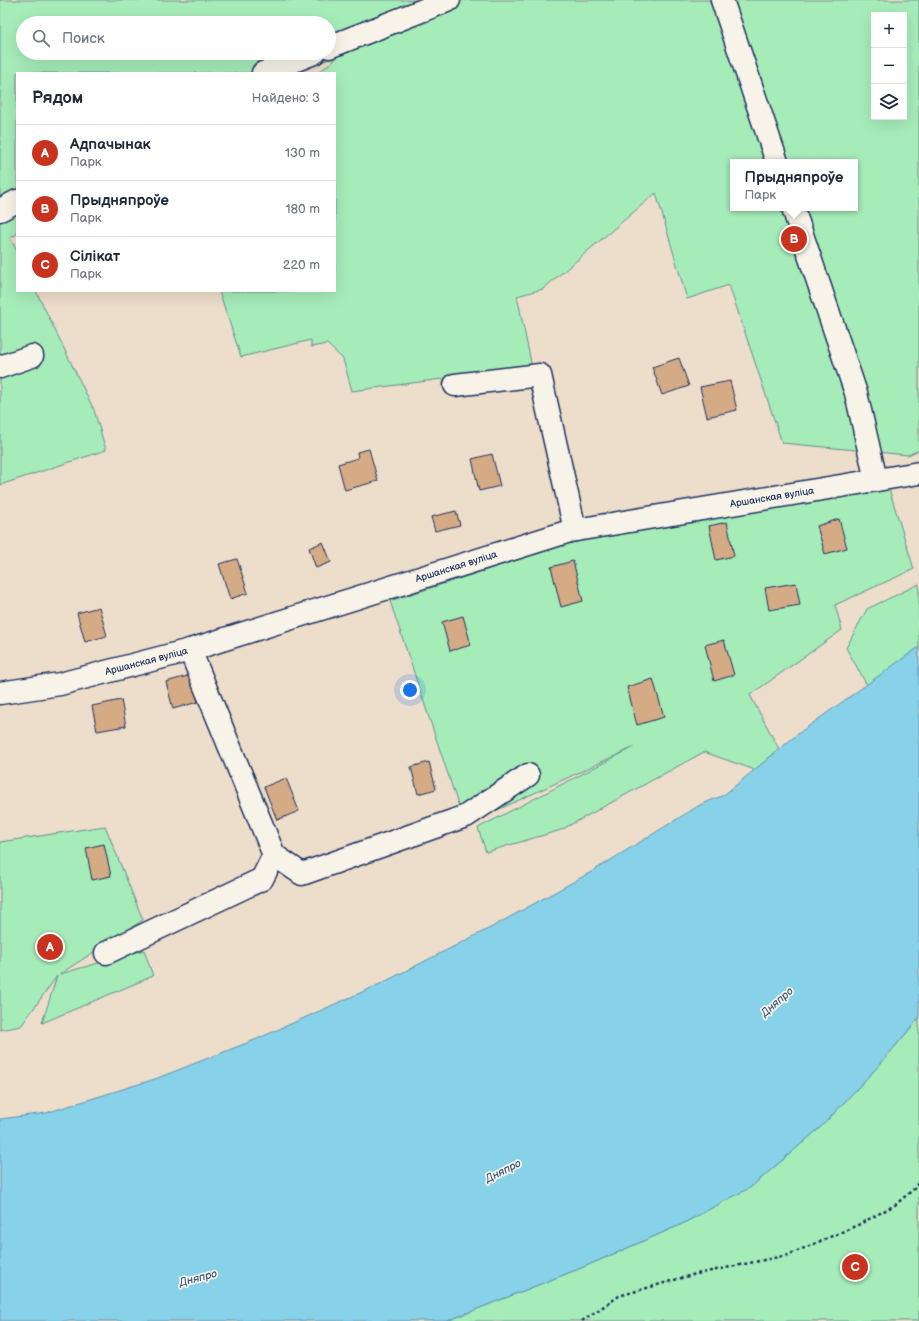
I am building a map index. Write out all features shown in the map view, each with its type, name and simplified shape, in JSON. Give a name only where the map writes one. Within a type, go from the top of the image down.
[{"type":"street","points":[[336,44],[449,0]]},
{"type":"street","points":[[722,0],[776,159]]},
{"type":"street","points":[[266,72],[296,60]]},
{"type":"street","points":[[0,210],[16,202]]},
{"type":"street","points":[[794,211],[856,393],[876,480]]},
{"type":"street","points":[[0,367],[32,356]]},
{"type":"street","points":[[454,385],[540,375],[575,530]]},
{"type":"street","name":"Аршанская вуліца","points":[[0,693],[60,684],[190,650],[575,530],[919,473]]},
{"type":"street","points":[[190,650],[274,854],[302,874],[466,816],[528,775]]},
{"type":"street","points":[[106,953],[262,879],[274,854]]},
{"type":"path","points":[[582,1321],[619,1296],[692,1275],[788,1255],[858,1225],[895,1205],[916,1188],[919,1181]]},
{"type":"green space","points":[[0,0],[919,0],[919,450],[908,455],[782,443],[729,285],[687,299],[656,193],[543,289],[517,296],[532,367],[352,391],[343,359],[327,344],[311,347],[311,340],[241,357],[219,292],[336,292],[336,72],[319,72],[334,60],[336,60],[340,55],[336,57],[336,16],[16,16],[16,60],[327,60],[296,72],[16,72],[16,235],[10,238],[16,249],[16,292],[36,292],[94,410],[106,450],[0,485]]},
{"type":"green space","points":[[889,489],[914,569],[835,605],[842,630],[750,695],[779,749],[755,770],[704,752],[561,830],[486,852],[478,828],[634,747],[465,825],[390,601],[580,540]]},
{"type":"green space","points":[[919,584],[919,647],[867,685],[846,648],[867,609]]},
{"type":"green space","points":[[105,826],[143,920],[60,974],[144,950],[153,976],[42,1023],[57,976],[21,1026],[0,1030],[0,842]]},
{"type":"green space","points":[[919,1018],[919,1321],[447,1321],[586,1266],[680,1225],[751,1187],[822,1126],[882,1062]]},
{"type":"water","name":"Дняпро","points":[[919,647],[919,1018],[882,1062],[822,1126],[751,1187],[680,1225],[586,1266],[447,1321],[0,1321],[0,1119],[46,1113],[155,1079],[257,1039],[380,984],[492,927],[593,871],[700,805],[724,795],[799,733]]},
{"type":"building","points":[[679,358],[689,386],[662,395],[652,367]]},
{"type":"building","points":[[730,381],[737,410],[707,417],[700,387]]},
{"type":"building","points":[[369,449],[378,481],[345,490],[338,464],[358,458],[357,452]]},
{"type":"building","points":[[492,454],[500,486],[479,491],[472,459]]},
{"type":"building","points":[[456,511],[460,525],[435,531],[431,517]]},
{"type":"building","points":[[839,519],[847,548],[825,554],[817,526]]},
{"type":"building","points":[[727,522],[734,556],[716,560],[709,526]]},
{"type":"building","points":[[323,542],[331,562],[316,568],[309,548]]},
{"type":"building","points":[[237,559],[248,593],[230,599],[219,564]]},
{"type":"building","points":[[573,561],[583,601],[561,607],[551,567]]},
{"type":"building","points":[[796,583],[800,605],[769,610],[765,588]]},
{"type":"building","points":[[99,607],[107,636],[85,642],[77,613]]},
{"type":"building","points":[[463,616],[471,645],[450,651],[442,622]]},
{"type":"building","points":[[724,640],[734,675],[714,681],[705,645]]},
{"type":"building","points":[[191,675],[198,702],[173,709],[166,682]]},
{"type":"building","points":[[653,679],[664,717],[637,725],[627,687]]},
{"type":"building","points":[[121,700],[126,726],[97,731],[92,706]]},
{"type":"building","points":[[429,762],[436,789],[418,794],[411,767]]},
{"type":"building","points":[[286,778],[299,811],[277,820],[264,787]]},
{"type":"building","points":[[104,844],[111,876],[92,880],[86,848]]},
{"type":"place","name":"Прыдняпроўе","points":[[794,239]]},
{"type":"place","name":"Адпачынак","points":[[50,947]]},
{"type":"place","name":"Сілікат","points":[[855,1267]]}]
